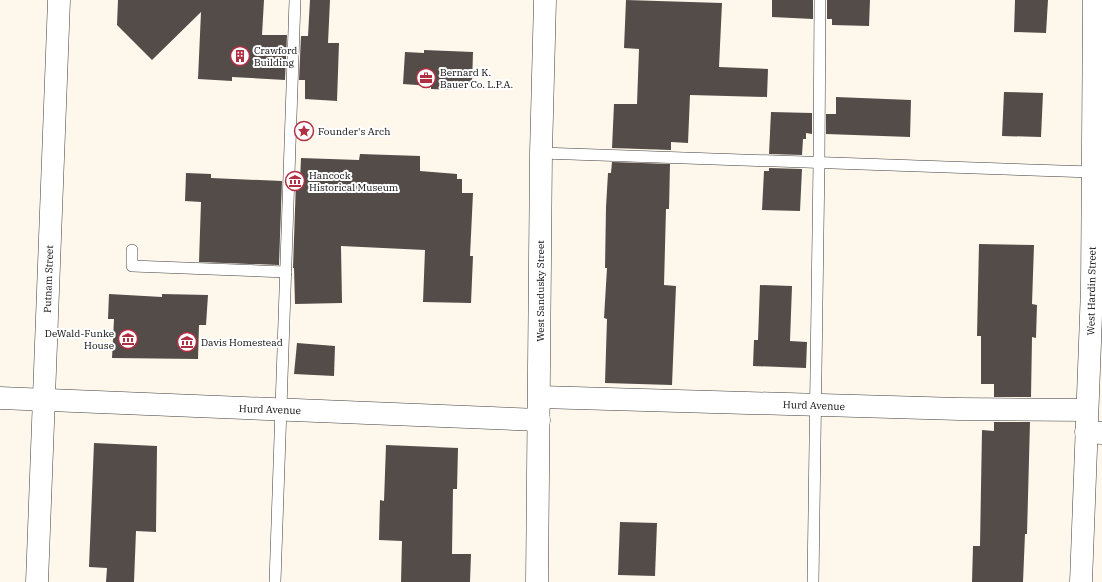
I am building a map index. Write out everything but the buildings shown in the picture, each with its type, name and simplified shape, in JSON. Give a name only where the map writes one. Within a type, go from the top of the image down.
[{"type":"street","name":"Putnam Street","points":[[37,582],[59,0]]},
{"type":"street","name":"West Sandusky Street","points":[[537,582],[540,397],[541,152],[545,0]]},
{"type":"street","name":"West Hardin Street","points":[[1082,582],[1094,433],[1087,410],[1097,194],[1092,172],[1094,0]]},
{"type":"street","name":"Hurd Avenue","points":[[540,397],[816,405],[1087,410]]},
{"type":"street","name":"Hurd Avenue","points":[[0,398],[539,420]]},
{"type":"lane","points":[[275,582],[295,0]]},
{"type":"lane","points":[[813,582],[820,162],[820,0]]},
{"type":"lane","points":[[541,152],[1092,172]]},
{"type":"lane","points":[[132,250],[132,266],[286,272]]},
{"type":"place","name":"Crawford Building","points":[[240,56]]},
{"type":"place","name":"Bernard K. Bauer Co. L.P.A.","points":[[426,78]]},
{"type":"place","name":"Founder's Arch","points":[[304,131]]},
{"type":"place","name":"Hancock Historical Museum","points":[[295,181]]},
{"type":"place","name":"DeWald-Funke House","points":[[128,339]]},
{"type":"place","name":"Davis Homestead","points":[[187,342]]}]
